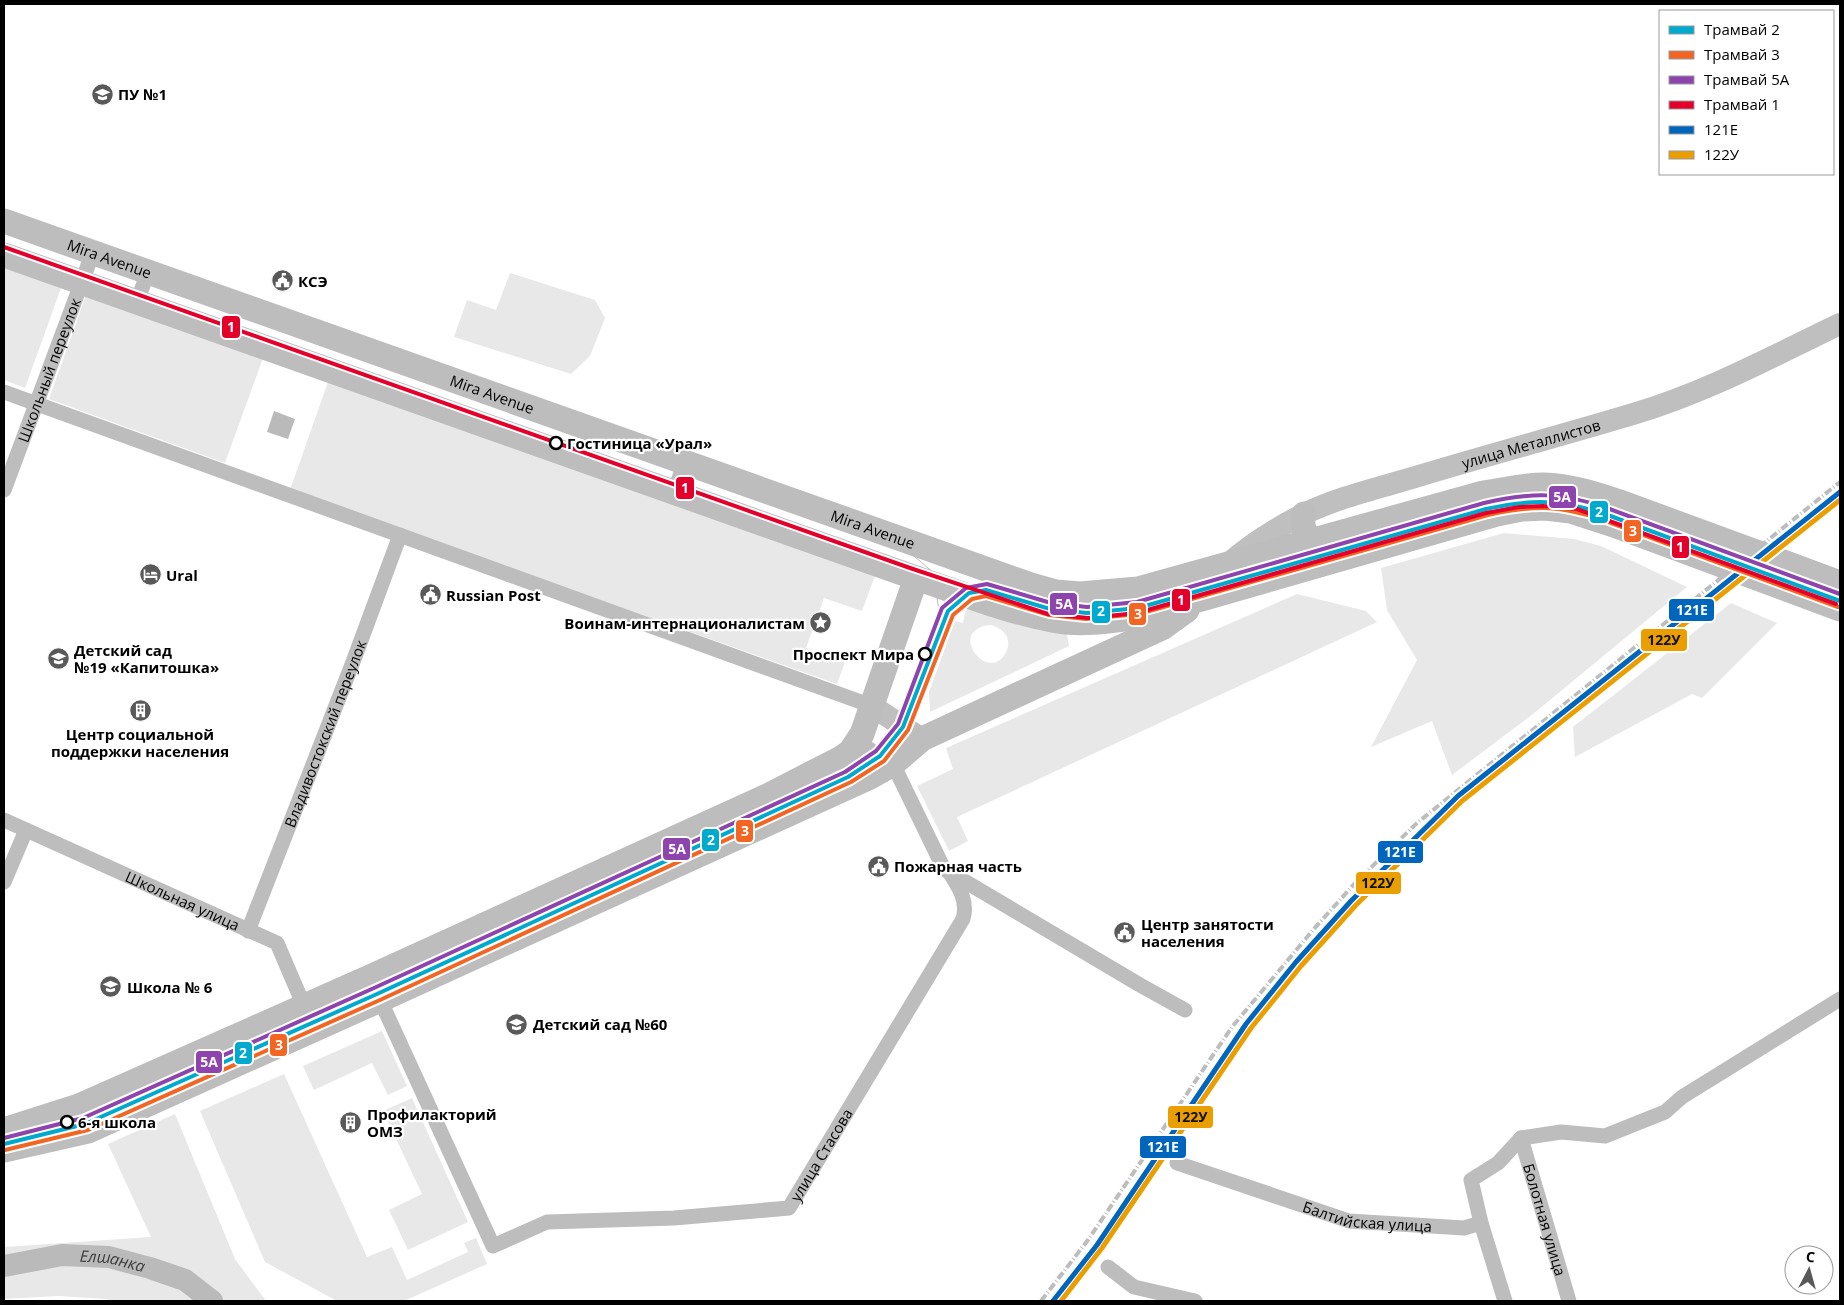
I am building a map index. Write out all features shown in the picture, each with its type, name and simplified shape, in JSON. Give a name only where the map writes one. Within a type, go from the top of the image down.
[{"type":"main road","name":"Mira Avenue","points":[[4,221],[1056,592],[1080,594],[1138,589],[1483,494],[1515,488],[1543,485],[1583,490],[1615,513]]},
{"type":"main road","name":"Mira Avenue","points":[[4,255],[916,578],[995,605],[1053,620],[1070,622],[1105,621],[1139,617],[1206,596],[1497,514],[1522,509],[1544,508],[1571,512],[1615,513]]},
{"type":"main road","name":"улица Металлистов","points":[[1226,566],[1252,544],[1304,514],[1332,503],[1422,475],[1635,414],[1714,384],[1840,324]]},
{"type":"main road","points":[[1615,513],[1840,583]]},
{"type":"main road","points":[[1615,513],[1840,609]]},
{"type":"main road","points":[[1304,514],[1302,522],[1305,534],[1313,541]]},
{"type":"main road","points":[[4,1150],[88,1131],[315,1030],[870,777],[892,764],[922,739],[1162,628],[1206,596],[1226,566]]},
{"type":"main road","points":[[4,1130],[80,1106],[645,852],[769,795],[830,764],[850,752],[858,742],[916,578],[981,567]]},
{"type":"main road","points":[[872,706],[922,739]]},
{"type":"street","name":"Школьный переулок","points":[[4,490],[93,252]]},
{"type":"street","points":[[137,302],[148,272]]},
{"type":"street","points":[[4,392],[872,706]]},
{"type":"street","points":[[674,492],[684,462]]},
{"type":"street","name":"Владивостокский переулок","points":[[248,930],[353,662],[400,535]]},
{"type":"street","points":[[858,742],[892,764],[944,869],[951,875],[1168,1002],[1185,1010]]},
{"type":"street","name":"Школьная улица","points":[[4,820],[276,943],[315,1030]]},
{"type":"street","points":[[4,882],[26,830]]},
{"type":"street","points":[[645,852],[656,874]]},
{"type":"street","name":"улица Стасова","points":[[380,1000],[492,1246],[547,1222],[674,1218],[789,1208],[964,919],[966,910],[963,896],[951,875]]},
{"type":"street","points":[[556,892],[567,915]]},
{"type":"street","points":[[370,977],[380,1000]]},
{"type":"street","points":[[1505,1301],[1481,1223],[1471,1180],[1498,1163],[1521,1138],[1561,1132],[1605,1136],[1665,1112],[1682,1096],[1840,999]]},
{"type":"street","points":[[165,1068],[177,1091]]},
{"type":"street","name":"Болотная улица","points":[[1521,1138],[1569,1301]]},
{"type":"street","name":"Балтийская улица","points":[[1177,1163],[1349,1221],[1464,1228],[1481,1223]]},
{"type":"street","points":[[1108,1267],[1134,1287],[1195,1301]]},
{"type":"shaded area","points":[[4,267],[61,288],[25,388],[4,380]]},
{"type":"shaded area","points":[[510,273],[595,300],[605,318],[590,356],[571,374],[454,337],[467,300],[496,310]]},
{"type":"shaded area","points":[[86,295],[263,358],[225,463],[49,399]]},
{"type":"shaded area","points":[[329,379],[876,573],[862,611],[824,598],[806,648],[845,662],[837,684],[290,490]]},
{"type":"shaded area","points":[[274,411],[295,419],[288,439],[267,432]]},
{"type":"shaded area","points":[[1504,533],[1574,539],[1601,546],[1687,587],[1533,714],[1452,775],[1432,721],[1371,747],[1417,660],[1387,610],[1381,568]]},
{"type":"shaded area","points":[[1297,594],[1366,611],[1377,622],[957,817],[968,841],[949,851],[917,786],[953,769],[946,748]]},
{"type":"shaded area","points":[[1731,603],[1777,623],[1702,698],[1692,694],[1575,757],[1573,727]]},
{"type":"shaded area","points":[[966,609],[1059,628],[1067,634],[1069,646],[930,712],[929,692],[955,621],[963,623]],"holes":[[[990,625],[1005,633],[1008,645],[1000,660],[991,663],[982,660],[975,654],[971,645],[971,636],[977,629]]]},
{"type":"shaded area","points":[[382,1031],[407,1086],[388,1095],[372,1063],[314,1090],[303,1066]]},
{"type":"shaded area","points":[[284,1074],[367,1257],[392,1247],[407,1280],[468,1252],[464,1243],[476,1238],[487,1264],[404,1301],[337,1301],[265,1262],[200,1111]]},
{"type":"shaded area","points":[[412,1098],[468,1222],[408,1250],[389,1210],[422,1194],[383,1111]]},
{"type":"shaded area","points":[[175,1114],[235,1259],[266,1301],[113,1301],[58,1296],[4,1299],[4,1247],[151,1237],[108,1144]]},
{"type":"waterway","name":"Елшанка","points":[[4,1266],[62,1255],[109,1257],[185,1280],[212,1301]]},
{"type":"tram line","name":"1","points":[[4,247],[910,568],[1048,614],[1088,618],[1137,613],[1486,513],[1519,507],[1543,506],[1577,509],[1836,604]]},
{"type":"tram line","name":"5А","points":[[4,1138],[83,1118],[374,988],[845,772],[876,751],[898,724],[942,608],[966,588],[987,584],[1051,603],[1087,607],[1137,602],[1484,503],[1501,499],[1546,495],[1561,496],[1607,508],[1840,594]]},
{"type":"tram line","name":"2","points":[[4,1144],[85,1124],[377,994],[848,777],[880,756],[903,727],[948,611],[969,593],[986,590],[1050,609],[1087,613],[1138,608],[1486,509],[1518,503],[1546,502],[1574,505],[1605,514],[1840,601]]},
{"type":"tram line","name":"3","points":[[5,1150],[88,1130],[380,1000],[851,782],[884,761],[908,730],[953,615],[972,599],[986,596],[1049,615],[1086,619],[1139,614],[1488,515],[1519,509],[1546,508],[1573,511],[1603,520],[1838,607]]},
{"type":"tram line","points":[[914,556],[942,580],[948,611]]},
{"type":"tram line","points":[[912,564],[934,583],[939,609]]},
{"type":"railway","points":[[1041,1301],[1088,1240],[1232,1027],[1356,882],[1417,823],[1840,482]]},
{"type":"transit line","name":"121Е","points":[[1053,1301],[1097,1245],[1246,1024],[1296,962],[1351,901],[1458,796],[1840,492]]},
{"type":"transit line","name":"122У","points":[[1061,1301],[1102,1248],[1251,1028],[1301,966],[1356,905],[1462,801],[1840,500]]},
{"type":"place","name":"ПУ №1","points":[[102,94]]},
{"type":"place","name":"КСЭ","points":[[282,281]]},
{"type":"place","name":"Гостиница «Урал»","points":[[556,443]]},
{"type":"place","name":"Ural","points":[[150,575]]},
{"type":"place","name":"Russian Post","points":[[430,595]]},
{"type":"place","name":"Воинам-интернационалистам","points":[[821,623]]},
{"type":"place","name":"Проспект Мира","points":[[925,654]]},
{"type":"place","name":"Детский сад №19 «Капитошка»","points":[[58,659]]},
{"type":"place","name":"Центр социальной поддержки населения","points":[[140,711]]},
{"type":"place","name":"Пожарная часть","points":[[878,866]]},
{"type":"place","name":"Центр занятости населения","points":[[1125,933]]},
{"type":"place","name":"Школа № 6","points":[[111,987]]},
{"type":"place","name":"Детский сад №60","points":[[517,1024]]},
{"type":"place","name":"6-я школа","points":[[67,1122]]},
{"type":"place","name":"Профилакторий ОМЗ","points":[[351,1123]]}]
